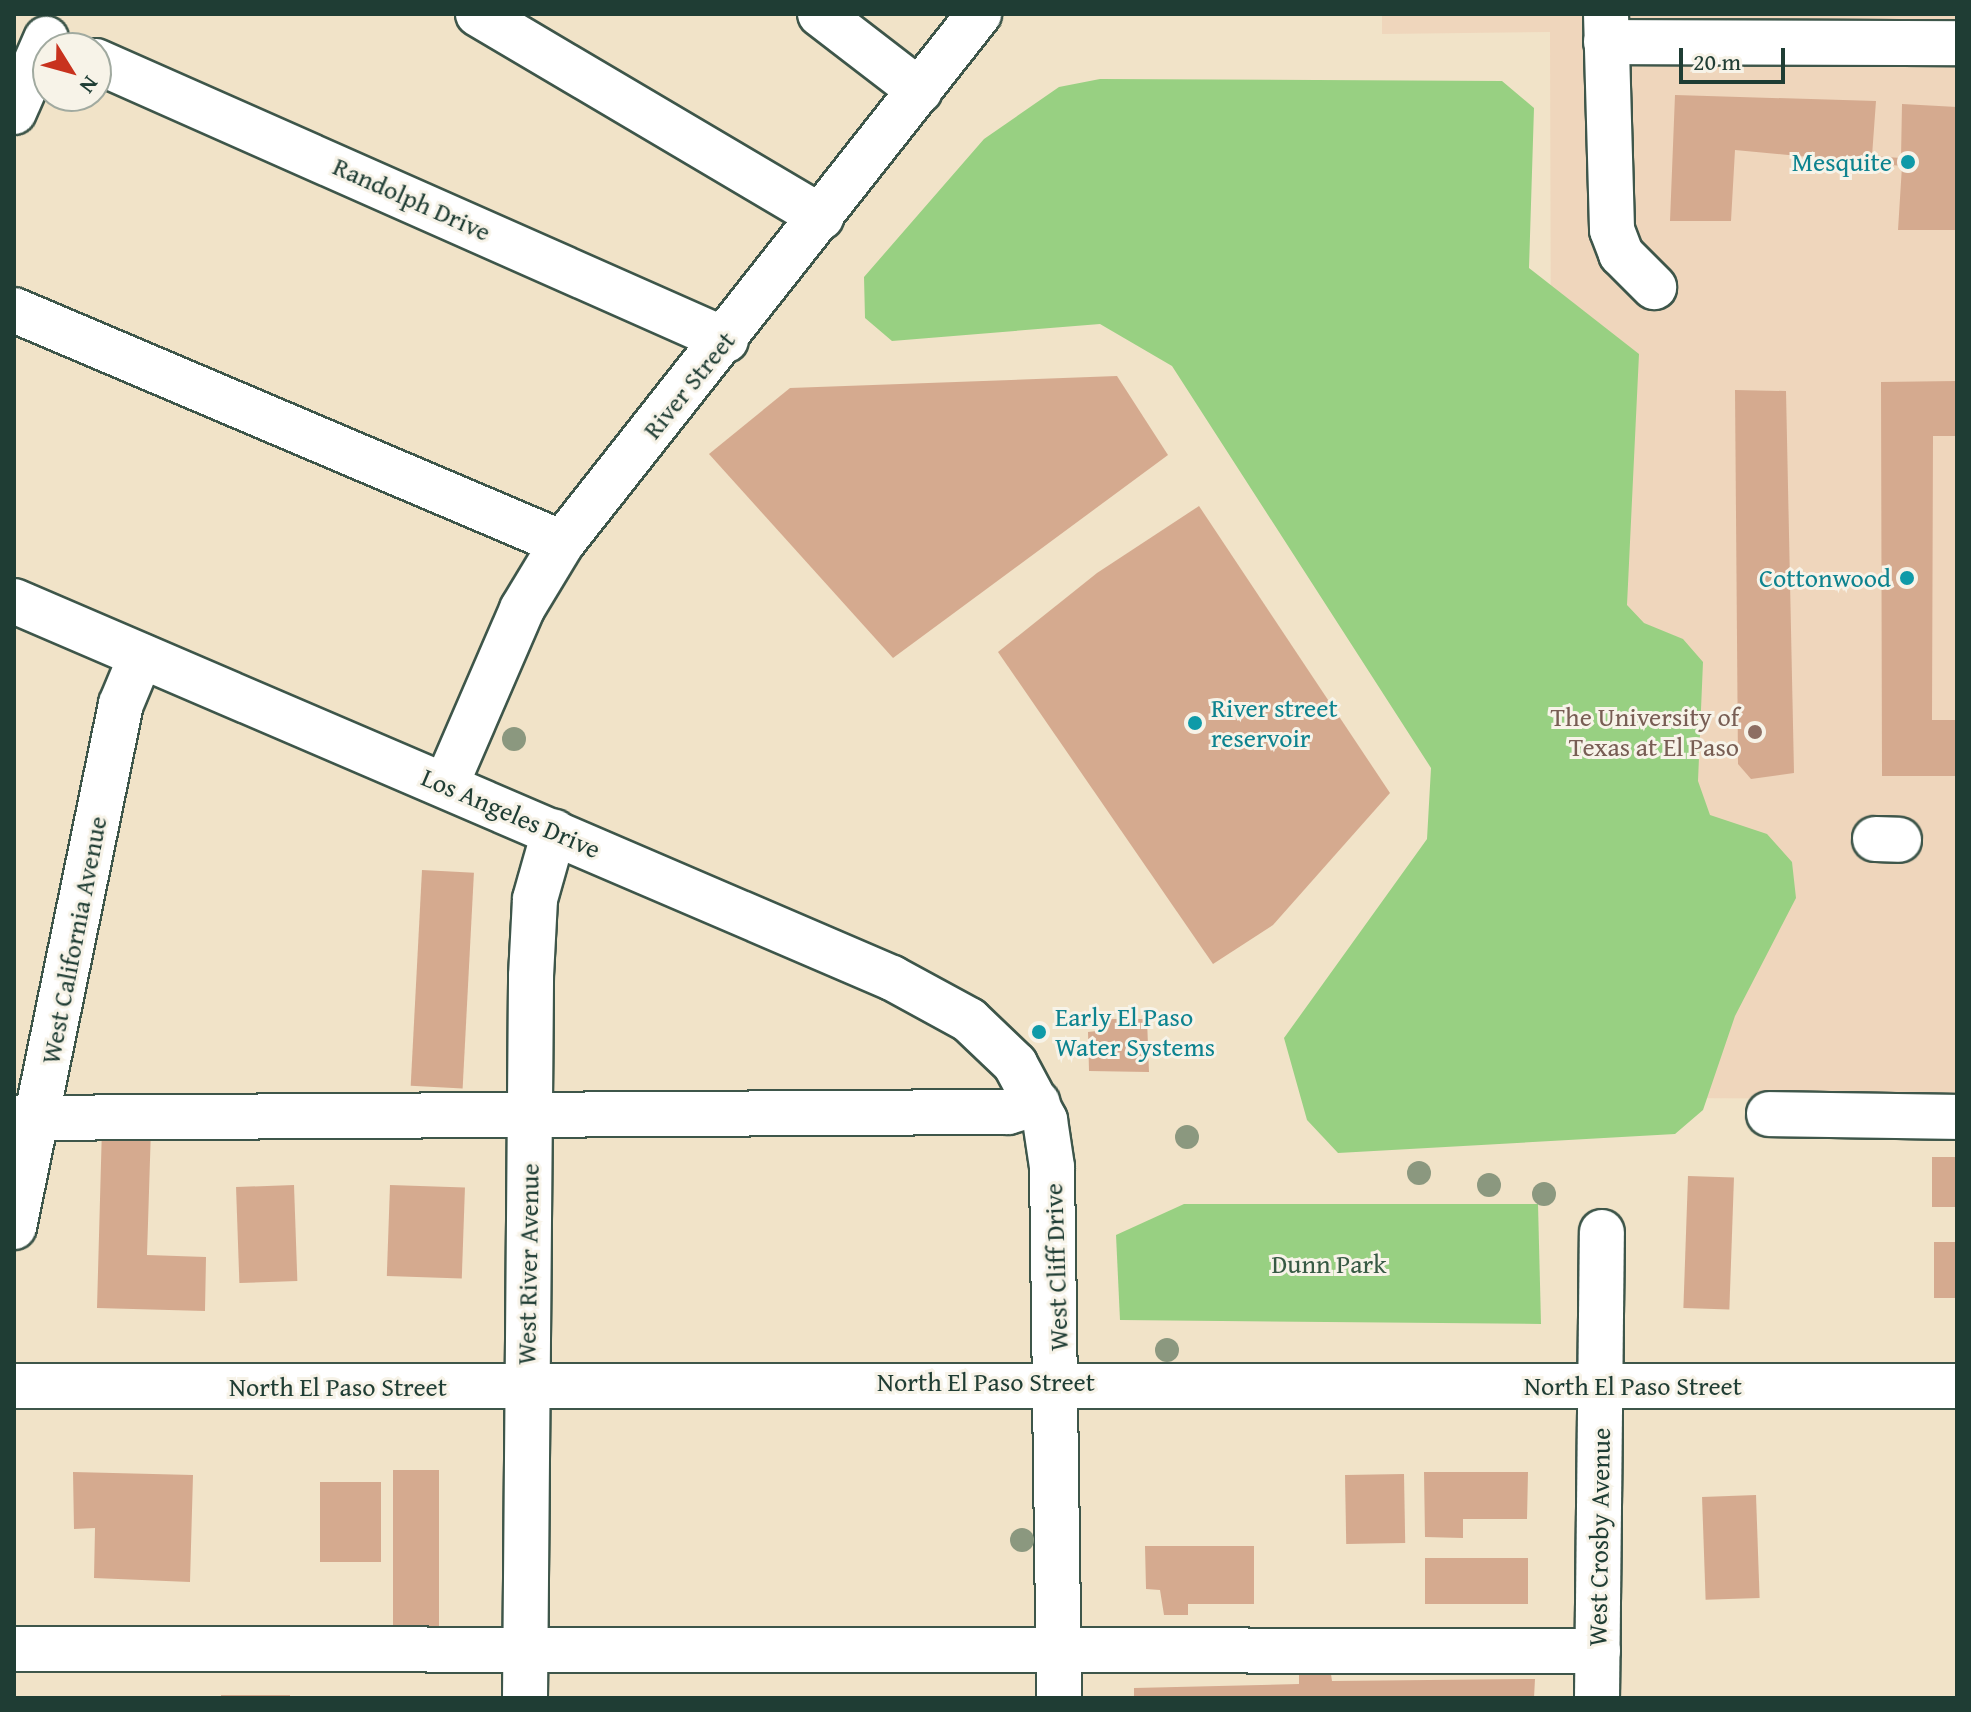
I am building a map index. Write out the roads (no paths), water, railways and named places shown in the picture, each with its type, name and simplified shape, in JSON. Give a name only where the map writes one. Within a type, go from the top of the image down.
[{"type":"street","points":[[478,14],[821,217]]},
{"type":"street","points":[[820,14],[920,91]]},
{"type":"street","name":"River Street","points":[[446,785],[522,609],[562,543],[726,340],[979,14]]},
{"type":"street","points":[[1654,287],[1621,254],[1612,230],[1606,28],[1957,43]]},
{"type":"street","points":[[14,112],[32,64]]},
{"type":"street","name":"Randolph Drive","points":[[112,68],[726,340]]},
{"type":"street","points":[[14,310],[562,543]]},
{"type":"street","name":"Los Angeles Drive","points":[[14,601],[892,978],[969,1020],[996,1045]]},
{"type":"street","name":"West California Avenue","points":[[14,1227],[27,1117],[121,704],[141,656]]},
{"type":"street","name":"West River Avenue","points":[[525,1698],[535,899],[554,832]]},
{"type":"street","name":"West Cliff Drive","points":[[996,1045],[1038,1103],[1052,1167],[1060,1381],[1059,1698]]},
{"type":"street","points":[[27,1117],[530,1110],[1008,1112],[1038,1103]]},
{"type":"street","points":[[1769,1114],[1957,1117]]},
{"type":"street","name":"West Crosby Avenue","points":[[1597,1698],[1602,1232]]},
{"type":"street","name":"North El Paso Street","points":[[14,1386],[527,1387],[1060,1381],[1601,1387],[1957,1386]]},
{"type":"street","points":[[14,1649],[525,1653],[1598,1651]]},
{"type":"place","name":"Mesquite","points":[[1908,162]]},
{"type":"place","name":"Cottonwood","points":[[1907,578]]},
{"type":"place","name":"River street reservoir","points":[[1195,723]]},
{"type":"place","name":"The University of Texas at El Paso","points":[[1755,732]]},
{"type":"place","name":"Early El Paso Water Systems","points":[[1039,1032]]},
{"type":"park label","name":"Dunn Park","points":[[1329,1264]]}]
